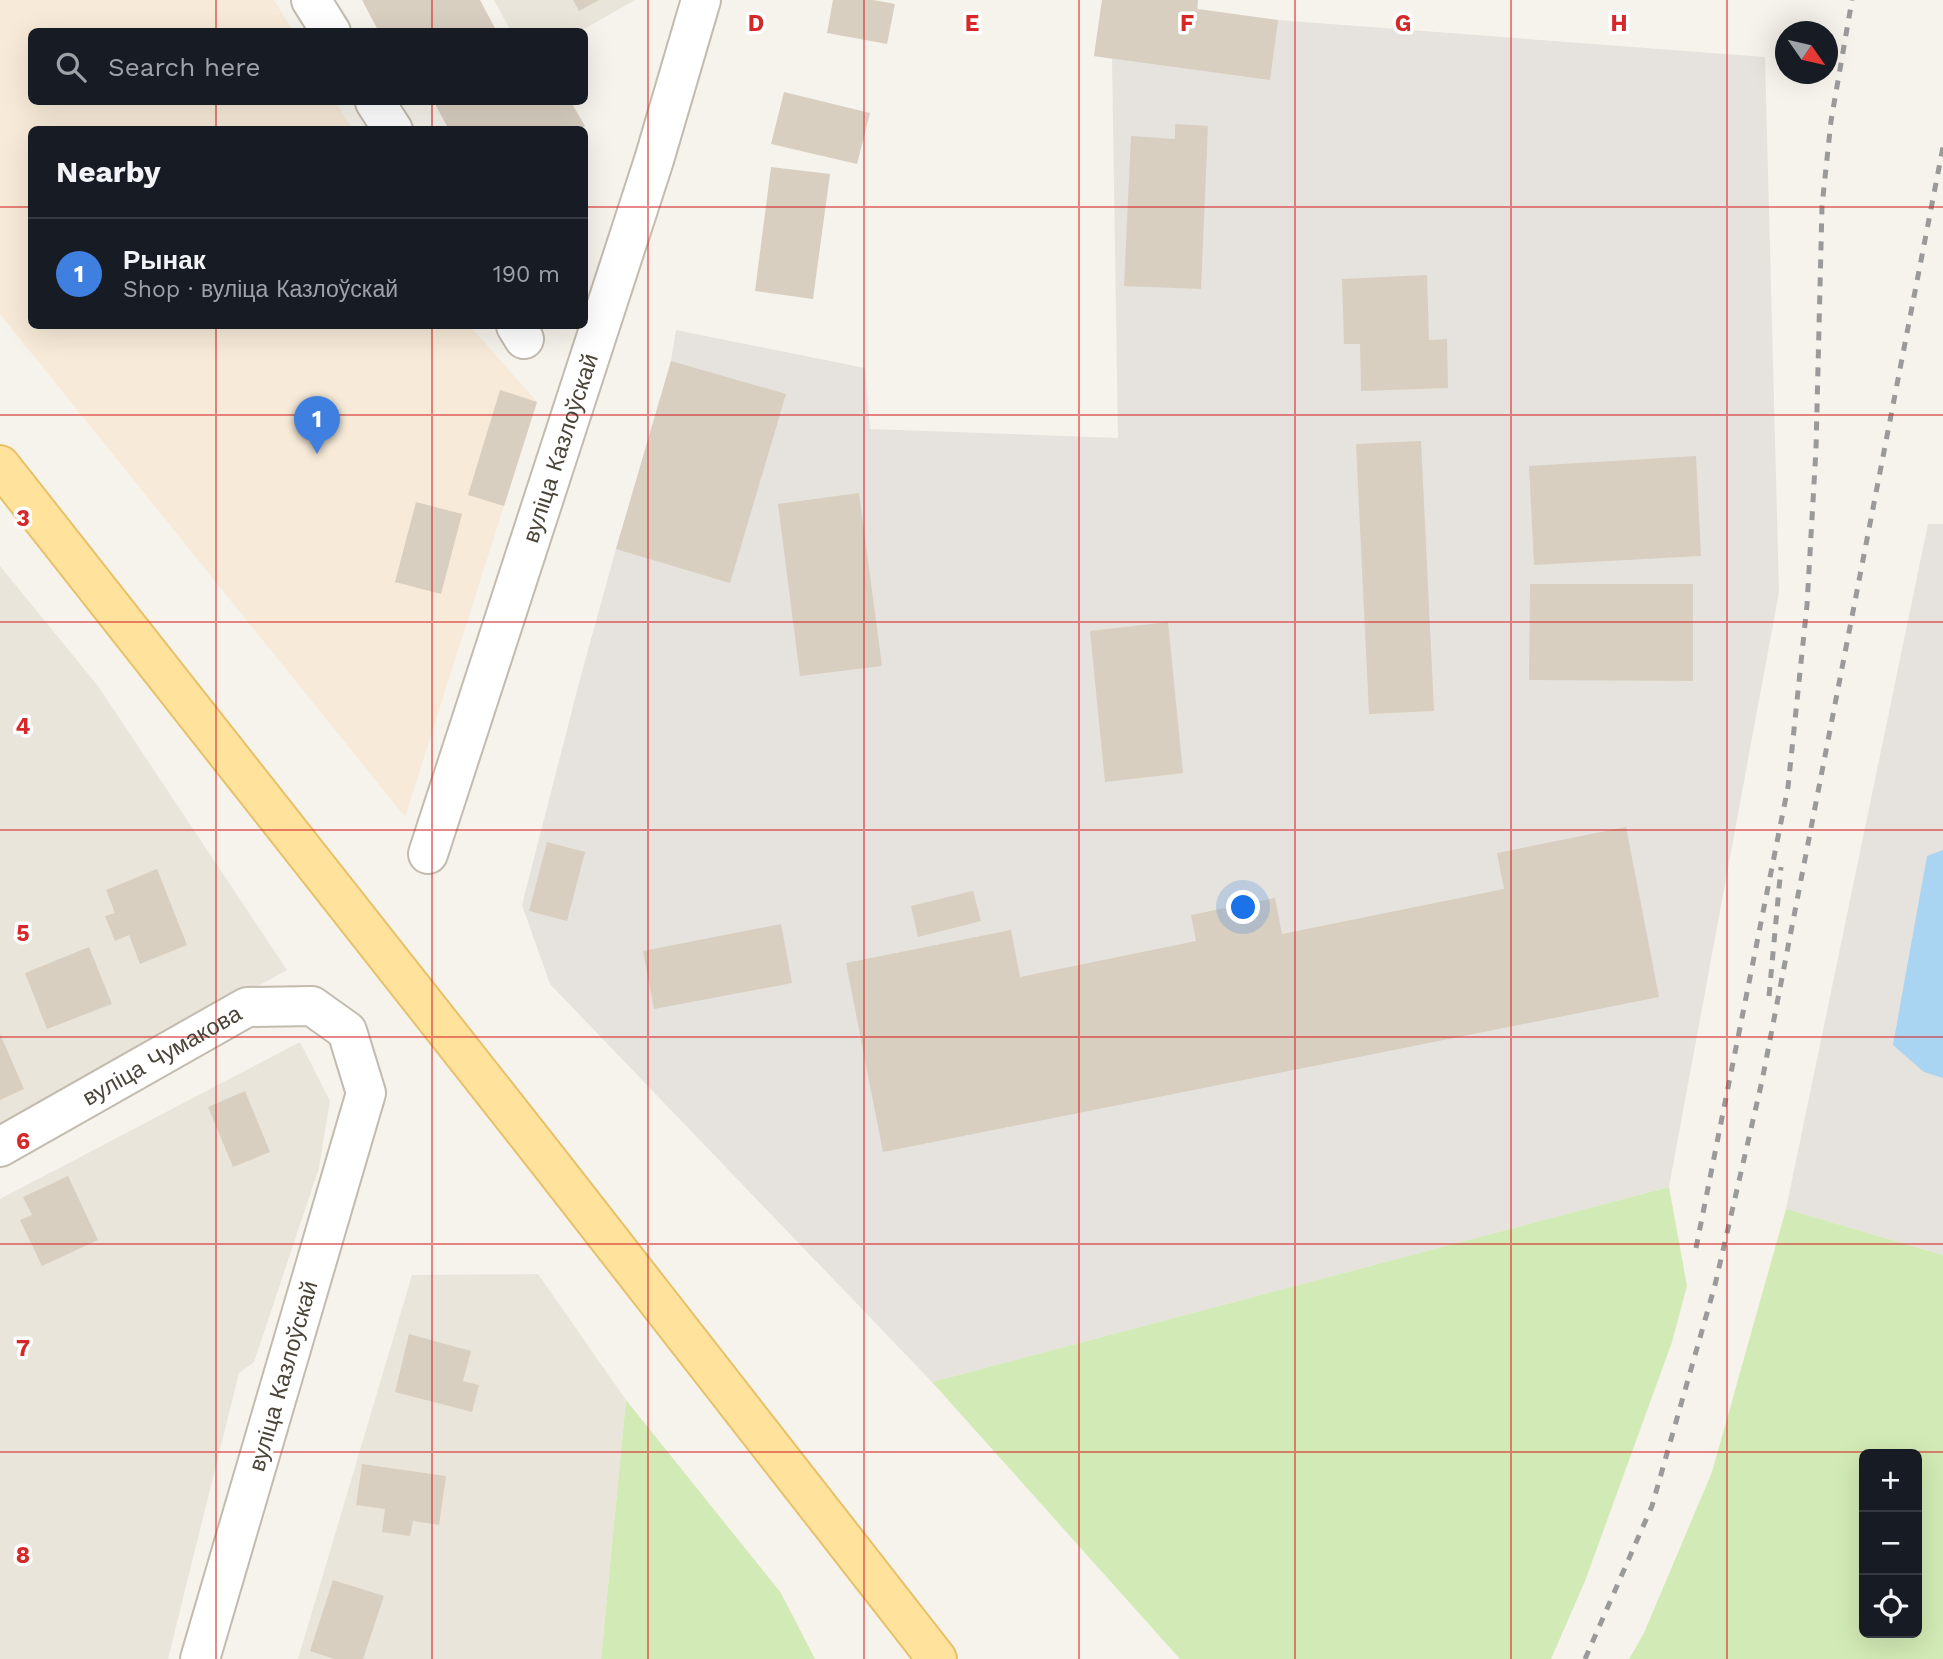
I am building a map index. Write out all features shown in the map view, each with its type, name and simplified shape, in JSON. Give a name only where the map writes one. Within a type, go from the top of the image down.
[{"type":"main road","points":[[0,465],[538,1147],[937,1659]]},
{"type":"street","points":[[311,0],[328,28]]},
{"type":"street","name":"вуліца Казлоўскай","points":[[428,854],[654,160],[701,0]]},
{"type":"street","points":[[377,105],[390,126]]},
{"type":"street","name":"вуліца Чумакова","points":[[0,1147],[247,1007],[312,1006],[347,1031],[366,1093]]},
{"type":"street","name":"вуліца Казлоўскай","points":[[200,1659],[366,1093]]},
{"type":"shaded area","points":[[0,0],[274,0],[291,28],[28,28],[28,105],[338,105],[350,126],[28,126],[28,329],[473,329],[537,402],[405,817],[0,314]]},
{"type":"shaded area","points":[[494,0],[635,0],[586,28],[509,28]]},
{"type":"shaded area","points":[[1102,0],[1198,0],[1198,9],[1278,20],[1765,57],[1779,592],[1669,1187],[932,1382],[550,984],[522,905],[580,679],[671,361],[676,330],[865,368],[870,429],[1118,438],[1112,59],[1094,56]]},
{"type":"shaded area","points":[[1928,524],[1943,524],[1943,1255],[1786,1209]]},
{"type":"shaded area","points":[[0,566],[98,686],[287,970],[0,1128]]},
{"type":"shaded area","points":[[300,1042],[330,1101],[319,1168],[254,1362],[239,1373],[168,1659],[0,1659],[0,1199]]},
{"type":"shaded area","points":[[538,1274],[626,1400],[601,1659],[298,1659],[412,1275]]},
{"type":"green space","points":[[1669,1187],[1687,1286],[1672,1342],[1585,1581],[1551,1659],[1180,1659],[932,1382]]},
{"type":"green space","points":[[1786,1209],[1943,1255],[1943,1659],[1629,1659],[1644,1633],[1712,1472]]},
{"type":"green space","points":[[626,1400],[781,1593],[815,1659],[601,1659]]},
{"type":"water","points":[[1943,850],[1943,1078],[1924,1072],[1893,1045],[1927,856]]},
{"type":"building","points":[[362,0],[480,0],[495,28],[377,28]]},
{"type":"building","points":[[573,0],[599,0],[579,11]]},
{"type":"building","points":[[833,0],[873,0],[895,4],[887,44],[827,33]]},
{"type":"building","points":[[1102,0],[1198,0],[1197,9],[1278,20],[1270,80],[1094,56]]},
{"type":"building","points":[[784,92],[870,113],[857,164],[771,144]]},
{"type":"building","points":[[436,105],[573,105],[585,126],[447,126]]},
{"type":"building","points":[[1175,124],[1208,126],[1201,289],[1124,286],[1131,136],[1175,139]]},
{"type":"building","points":[[771,167],[830,174],[813,299],[755,291]]},
{"type":"building","points":[[1427,275],[1429,340],[1447,339],[1448,388],[1361,391],[1360,344],[1344,344],[1342,279]]},
{"type":"building","points":[[671,361],[786,394],[730,583],[616,549]]},
{"type":"building","points":[[500,390],[537,402],[504,506],[468,495]]},
{"type":"building","points":[[1421,441],[1434,711],[1369,714],[1356,444]]},
{"type":"building","points":[[1696,456],[1701,556],[1534,565],[1529,466]]},
{"type":"building","points":[[859,493],[882,666],[800,676],[778,504]]},
{"type":"building","points":[[416,502],[462,514],[441,594],[395,582]]},
{"type":"building","points":[[1530,584],[1693,584],[1693,681],[1529,680]]},
{"type":"building","points":[[1168,622],[1183,773],[1105,782],[1090,631]]},
{"type":"building","points":[[1626,827],[1659,997],[883,1152],[846,963],[1011,930],[1020,977],[1196,941],[1191,915],[1275,898],[1282,934],[1504,889],[1497,853]]},
{"type":"building","points":[[547,842],[585,852],[567,921],[529,911]]},
{"type":"building","points":[[157,869],[187,945],[140,964],[129,935],[115,941],[105,916],[115,913],[106,890]]},
{"type":"building","points":[[973,891],[981,921],[918,937],[911,906]]},
{"type":"building","points":[[781,924],[792,983],[654,1009],[643,951]]},
{"type":"building","points":[[89,947],[112,1004],[47,1029],[25,973]]},
{"type":"building","points":[[0,1034],[24,1089],[0,1100]]},
{"type":"building","points":[[245,1091],[270,1152],[233,1167],[208,1107]]},
{"type":"building","points":[[68,1176],[98,1240],[42,1266],[20,1220],[32,1215],[23,1197]]},
{"type":"building","points":[[409,1334],[471,1351],[463,1381],[479,1385],[472,1412],[395,1392]]},
{"type":"building","points":[[362,1464],[446,1476],[439,1525],[413,1521],[410,1536],[382,1532],[385,1509],[356,1505]]},
{"type":"building","points":[[333,1580],[384,1596],[363,1659],[334,1659],[310,1651]]},
{"type":"railway","points":[[1696,1248],[1788,787],[1807,605],[1816,449],[1822,206],[1831,121],[1852,0]]},
{"type":"railway","points":[[1585,1659],[1652,1506],[1715,1285],[1762,1081],[1943,147]]},
{"type":"railway","points":[[1769,996],[1781,867]]},
{"type":"place","name":"Рынак","points":[[317,454]]}]
